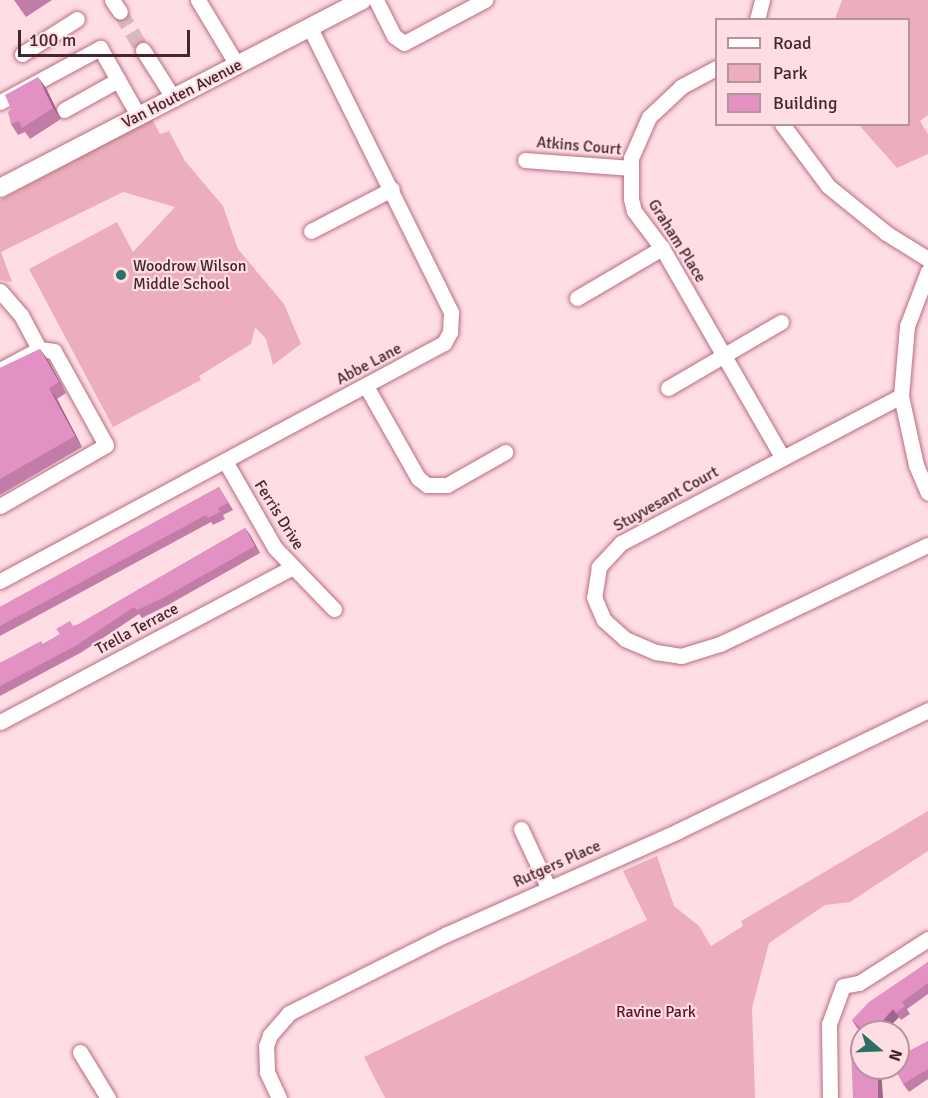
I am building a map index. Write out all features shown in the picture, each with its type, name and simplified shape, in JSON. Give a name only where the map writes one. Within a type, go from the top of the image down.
[{"type":"main road","name":"Van Houten Avenue","points":[[0,188],[310,28],[353,2]]},
{"type":"street","points":[[198,0],[237,66]]},
{"type":"street","points":[[376,0],[394,36],[404,43],[468,4],[485,0]]},
{"type":"street","points":[[758,18],[762,0]]},
{"type":"street","points":[[22,54],[77,19]]},
{"type":"street","name":"Abbe Lane","points":[[0,581],[444,342],[453,320],[392,189],[310,28]]},
{"type":"street","points":[[0,102],[100,48],[139,117]]},
{"type":"street","points":[[143,50],[174,99]]},
{"type":"street","name":"Graham Place","points":[[715,69],[681,87],[649,117],[633,146],[631,168],[634,211],[662,248],[782,457]]},
{"type":"street","points":[[64,110],[118,80]]},
{"type":"street","points":[[783,126],[828,186],[886,233],[928,259]]},
{"type":"street","name":"Atkins Court","points":[[525,160],[631,168]]},
{"type":"street","points":[[311,231],[392,189]]},
{"type":"street","points":[[577,298],[662,248]]},
{"type":"street","points":[[928,271],[907,326],[901,396],[916,465],[928,493]]},
{"type":"street","points":[[0,291],[5,292],[21,315],[39,349]]},
{"type":"street","points":[[668,388],[781,322]]},
{"type":"street","points":[[0,370],[39,349],[54,351],[106,445],[0,506]]},
{"type":"street","points":[[366,386],[418,477],[428,485],[447,485],[505,452]]},
{"type":"street","name":"Stuyvesant Court","points":[[901,396],[621,543],[604,558],[594,597],[613,630],[656,652],[695,653],[928,545]]},
{"type":"street","name":"Ferris Drive","points":[[225,461],[291,568],[334,609]]},
{"type":"street","name":"Trella Terrace","points":[[0,722],[291,568]]},
{"type":"street","name":"Rutgers Place","points":[[279,1098],[267,1072],[266,1046],[274,1029],[289,1013],[548,887],[678,831],[928,710]]},
{"type":"street","points":[[521,829],[548,887]]},
{"type":"street","points":[[830,1098],[829,1024],[843,986],[859,983],[928,939]]},
{"type":"street","points":[[80,1052],[108,1098]]},
{"type":"green space","points":[[842,0],[928,0],[928,115],[920,121],[928,134],[928,154],[897,168],[860,126],[910,126],[910,18],[835,18]]},
{"type":"green space","name":"Woodrow Wilson Middle School","points":[[152,119],[160,134],[169,131],[185,161],[223,206],[238,249],[284,304],[301,344],[273,365],[266,339],[255,327],[251,344],[199,376],[201,380],[113,427],[29,269],[117,222],[133,252],[175,207],[123,192],[1,252],[12,282],[0,280],[0,200]]},
{"type":"green space","name":"Ravine Park","points":[[928,811],[928,851],[850,902],[825,905],[769,943],[752,1008],[755,1098],[385,1098],[364,1057],[647,920],[623,871],[657,856],[674,906],[699,926],[711,946],[743,926],[741,921]]},
{"type":"building","points":[[38,77],[53,108],[22,128],[19,121],[11,124],[8,112],[11,109],[5,95]]},
{"type":"building","points":[[40,349],[59,382],[49,388],[75,436],[0,479],[0,368]]},
{"type":"building","points":[[219,487],[228,503],[218,508],[220,512],[208,518],[206,515],[0,626],[0,607]]},
{"type":"building","points":[[245,528],[255,546],[163,598],[137,610],[134,607],[77,645],[0,686],[0,663],[41,641],[43,645],[60,634],[56,629],[70,621],[73,626],[79,624]]},
{"type":"building","points":[[928,962],[928,983],[902,1002],[905,1006],[896,1013],[893,1009],[883,1020],[852,1020],[869,1002]]},
{"type":"building","points":[[928,1041],[928,1069],[910,1080],[910,1050]]},
{"type":"building","points":[[852,1080],[877,1080],[878,1098],[853,1098]]},
{"type":"tunnel","points":[[120,12],[143,50]]},
{"type":"place","name":"Woodrow Wilson Middle School","points":[[121,275]]}]
